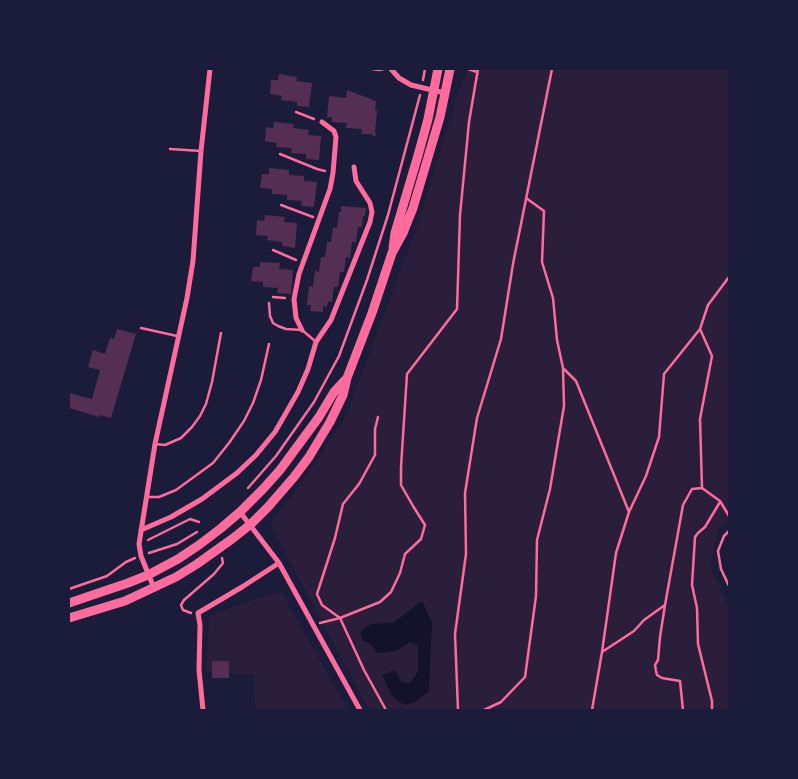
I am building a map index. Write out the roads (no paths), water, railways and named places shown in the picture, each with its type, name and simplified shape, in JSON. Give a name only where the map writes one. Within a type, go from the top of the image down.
[{"type":"main road","points":[[69,618],[125,601],[176,577],[197,564],[250,524],[281,493],[309,457],[330,422],[343,395],[347,378],[372,313],[392,253],[395,233],[419,152],[438,69]]},
{"type":"main road","points":[[392,253],[403,233],[419,189],[440,117],[450,69]]},
{"type":"main road","points":[[69,603],[148,575],[200,545],[240,512],[264,489],[319,417],[334,392],[347,378]]},
{"type":"street","points":[[154,588],[141,556],[139,544],[155,444],[187,298],[193,261],[201,151],[210,69]]},
{"type":"street","points":[[392,69],[404,82],[445,93]]},
{"type":"street","points":[[302,330],[296,318],[294,299],[299,274],[330,189],[333,173],[336,137],[334,131],[322,122]]},
{"type":"street","points":[[141,530],[171,517],[202,499],[237,473],[256,455],[275,432],[298,392],[308,369],[316,342],[331,320],[370,222],[372,212],[370,203],[356,181],[354,168]]},
{"type":"street","points":[[240,512],[279,563],[360,710]]},
{"type":"street","points":[[203,710],[199,670],[200,625],[198,613],[279,563]]},
{"type":"lane","points":[[372,69],[384,69]]},
{"type":"lane","points":[[170,149],[201,151]]},
{"type":"lane","points":[[269,303],[272,323],[286,329],[302,330],[316,342]]},
{"type":"lane","points":[[141,328],[179,336]]},
{"type":"lane","points":[[155,444],[165,445],[181,438],[200,416],[210,389],[221,333]]},
{"type":"lane","points":[[146,497],[159,497],[176,490],[213,463],[224,450],[244,421],[253,402],[261,380],[269,344]]}]
